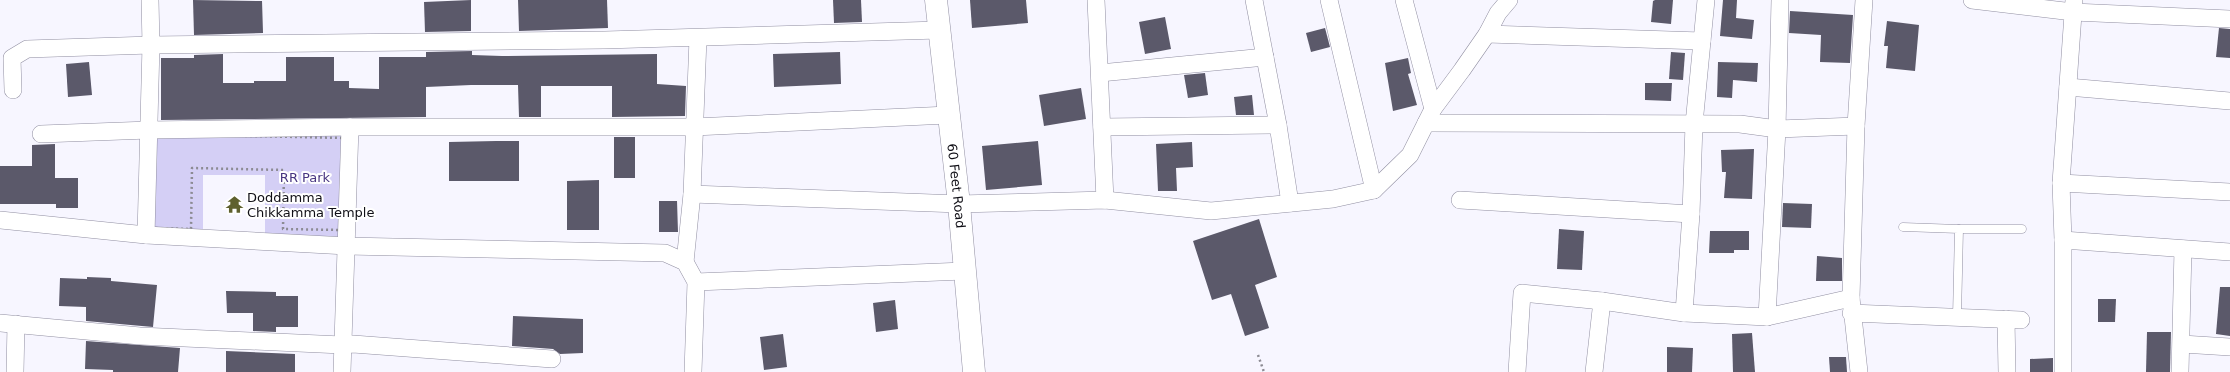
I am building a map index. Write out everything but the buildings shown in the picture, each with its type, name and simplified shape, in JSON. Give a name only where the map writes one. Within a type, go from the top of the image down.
[{"type":"street","points":[[146,235],[150,130],[150,0]]},
{"type":"street","name":"60 Feet Road","points":[[936,0],[959,204],[974,372]]},
{"type":"street","points":[[1096,0],[1105,200]]},
{"type":"street","points":[[1254,0],[1278,125],[1290,203]]},
{"type":"street","points":[[1329,0],[1374,190]]},
{"type":"street","points":[[1404,0],[1430,116]]},
{"type":"street","points":[[1684,313],[1691,214],[1694,124],[1706,0]]},
{"type":"street","points":[[1767,317],[1777,129],[1780,0]]},
{"type":"street","points":[[1859,372],[1851,306],[1856,126],[1864,0]]},
{"type":"street","points":[[1972,0],[2073,6],[2230,19]]},
{"type":"street","points":[[692,194],[959,204],[1105,200],[1211,211],[1333,199],[1374,190],[1410,156],[1430,116],[1487,34],[1501,4]]},
{"type":"street","points":[[2063,372],[2063,240],[2061,184],[2073,6]]},
{"type":"street","points":[[13,90],[12,58],[27,49],[151,45],[698,38],[939,30]]},
{"type":"street","points":[[1487,34],[1702,41]]},
{"type":"street","points":[[693,372],[696,282],[685,262],[692,194],[698,38]]},
{"type":"street","points":[[1100,73],[1265,57]]},
{"type":"street","points":[[2068,87],[2230,101]]},
{"type":"street","points":[[41,134],[150,130],[350,127],[694,127],[948,115]]},
{"type":"street","points":[[1430,116],[1740,124],[1777,129],[1856,126]]},
{"type":"street","points":[[1102,127],[1278,125]]},
{"type":"street","points":[[342,372],[350,127]]},
{"type":"street","points":[[2061,184],[2230,192]]},
{"type":"street","points":[[1460,200],[1691,214]]},
{"type":"street","points":[[0,220],[146,235],[347,246],[664,253],[685,262]]},
{"type":"street","points":[[2063,240],[2230,252]]},
{"type":"street","points":[[2180,372],[2182,344],[2183,249]]},
{"type":"street","points":[[696,282],[964,272]]},
{"type":"street","points":[[1517,372],[1522,293],[1602,301],[1684,313],[1767,317],[1851,306],[1957,317],[2014,320],[2007,372]]},
{"type":"street","points":[[1594,372],[1602,301]]},
{"type":"street","points":[[15,372],[8,324],[140,336],[342,345],[353,344],[552,359]]},
{"type":"street","points":[[2182,344],[2230,347]]},
{"type":"lane","points":[[1903,226],[1959,229],[2022,229]]},
{"type":"lane","points":[[1957,317],[1959,229]]},
{"type":"path","points":[[155,134],[344,138],[342,230],[282,229],[284,170],[192,168],[191,229],[153,228],[155,134]]},
{"type":"path","points":[[1258,355],[1264,372]]},
{"type":"green space","name":"RR Park","points":[[153,132],[346,136],[345,237],[265,235],[265,175],[203,175],[203,234],[151,233]]},
{"type":"place","name":"Doddamma Chikkamma Temple","points":[[234,204]]}]
